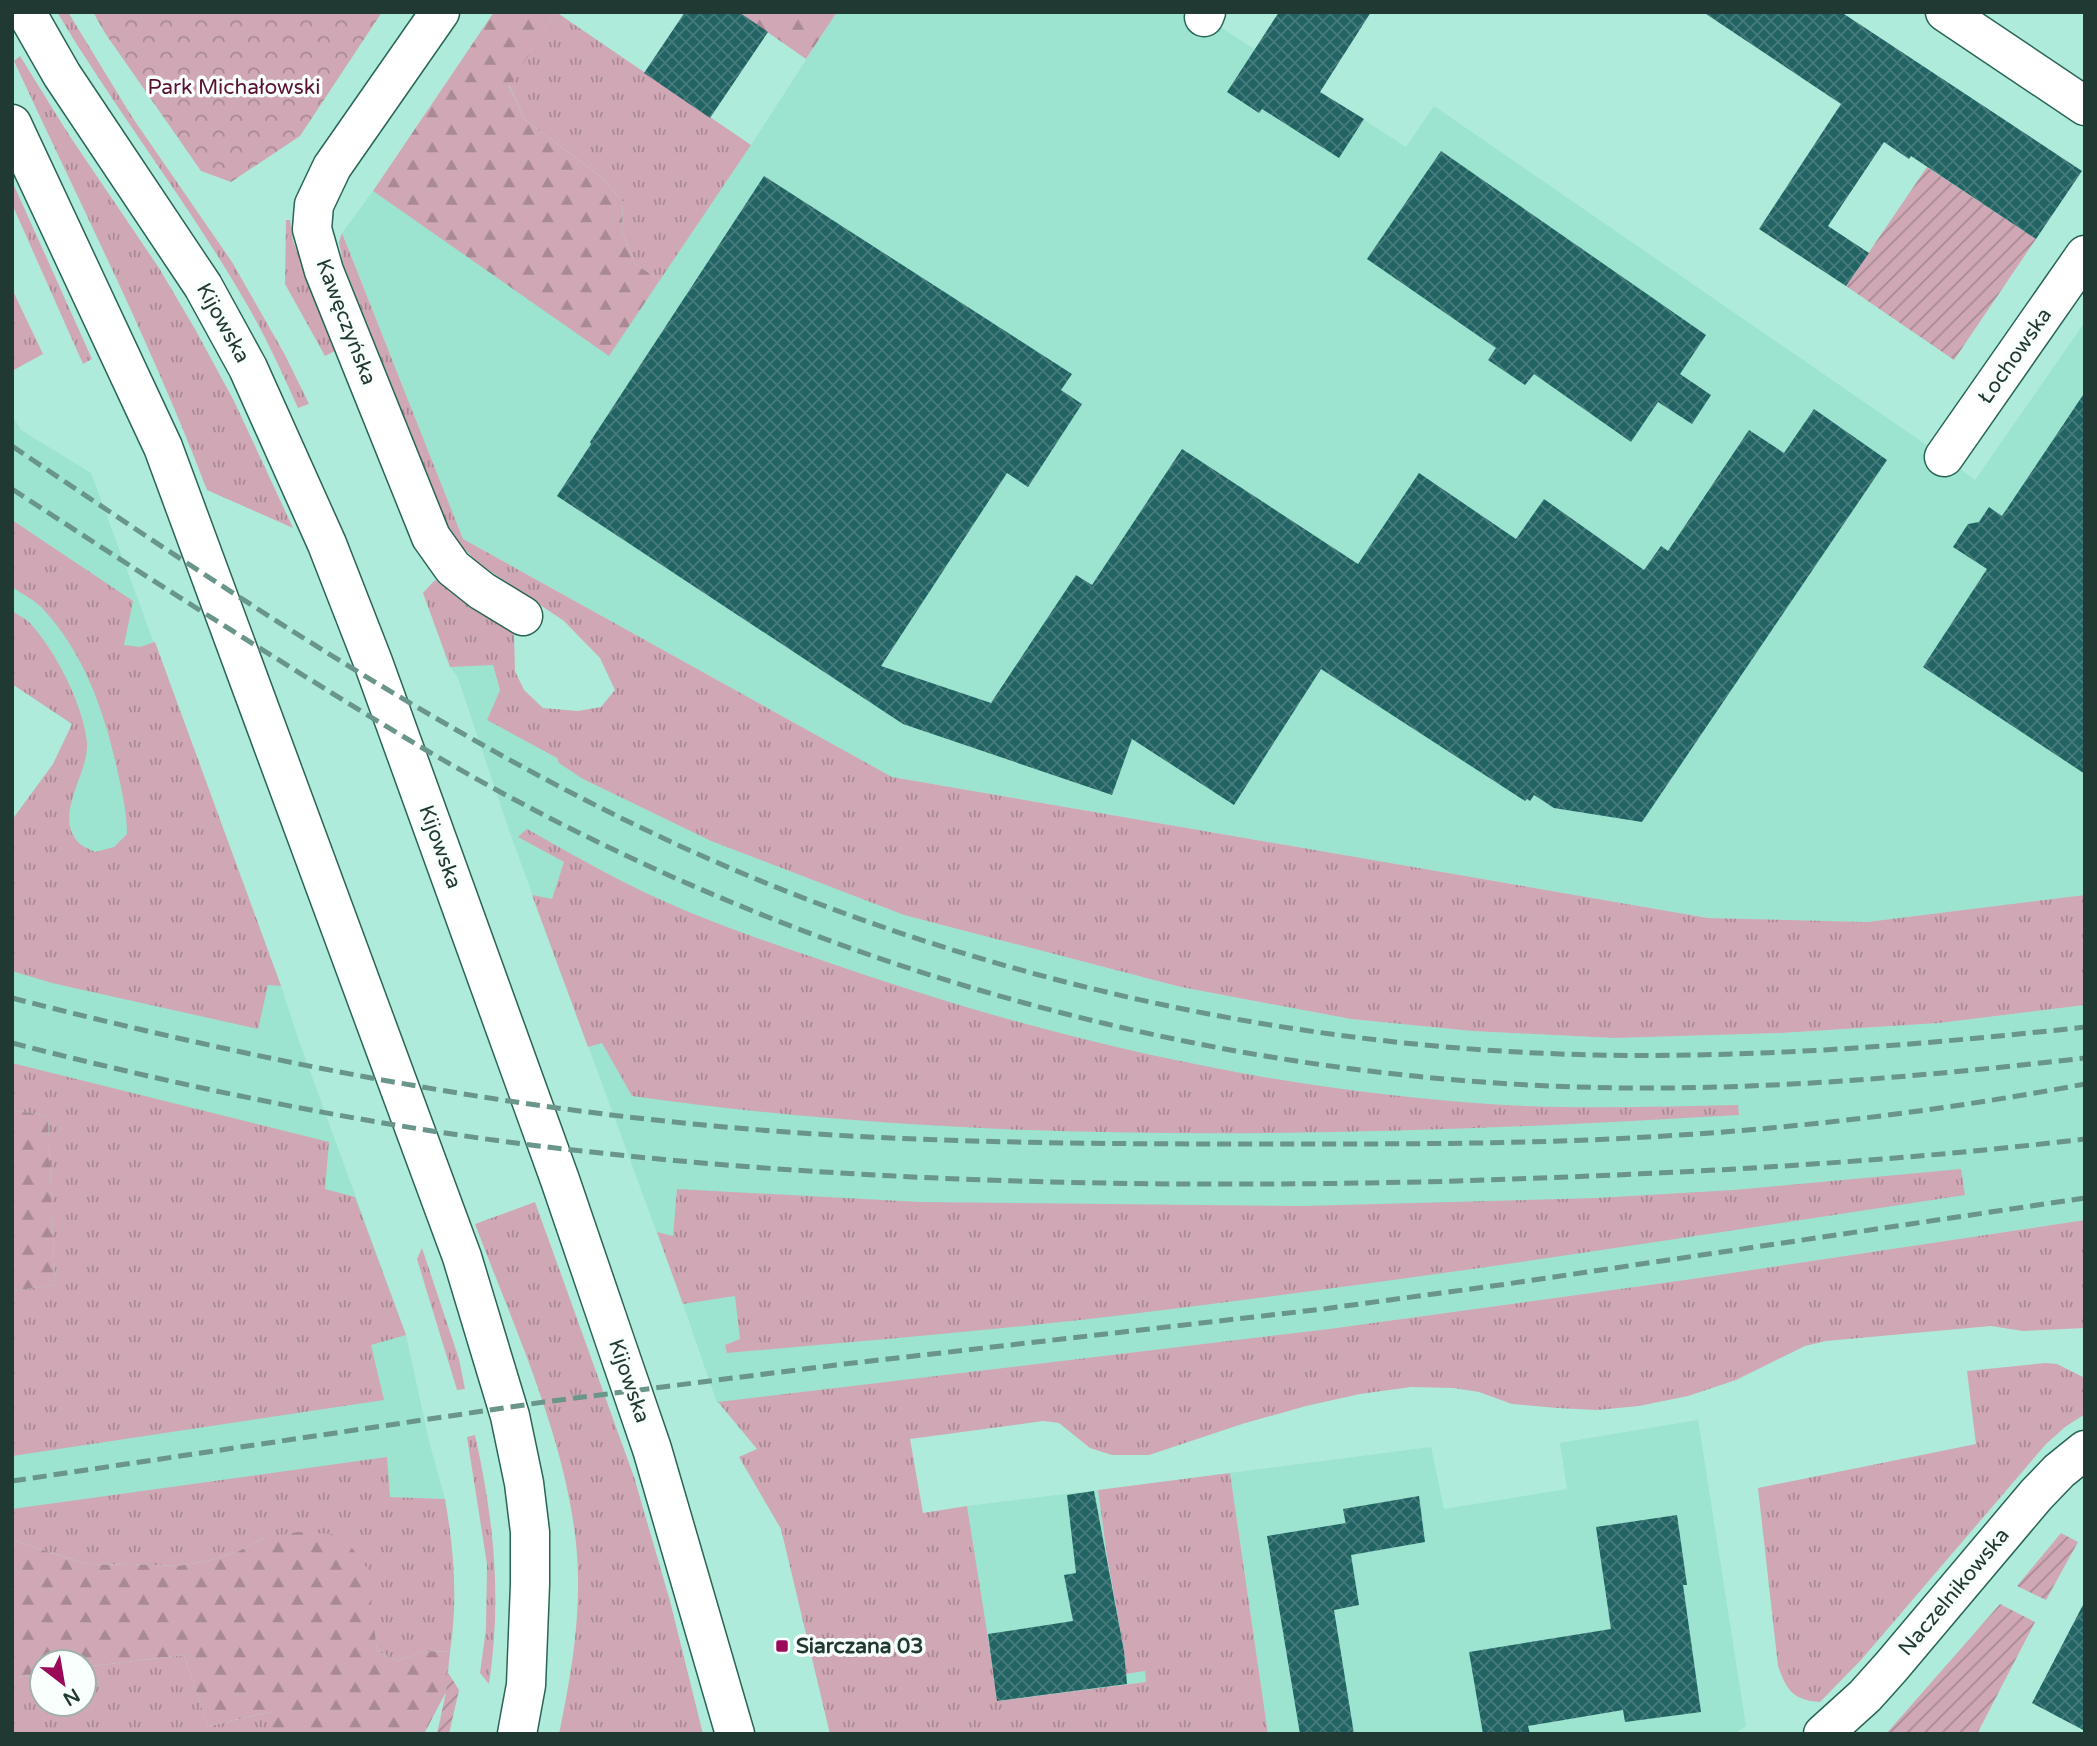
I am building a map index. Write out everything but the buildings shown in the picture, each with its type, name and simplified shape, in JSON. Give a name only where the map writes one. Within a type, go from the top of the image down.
[{"type":"street","name":"Kijowska","points":[[26,12],[62,75],[204,286],[248,368],[327,544],[373,662],[609,1321],[652,1449],[735,1734]]},
{"type":"street","name":"Kawęczyńska","points":[[440,12],[332,167],[314,205],[312,229],[324,271],[432,537],[453,568],[482,592],[523,616]]},
{"type":"street","points":[[1945,12],[2085,106]]},
{"type":"street","points":[[12,124],[163,447],[463,1257],[510,1416],[524,1483],[530,1532],[526,1685],[517,1734]]},
{"type":"street","name":"Łochowska","points":[[1944,457],[2085,255]]},
{"type":"street","name":"Naczelnikowska","points":[[1823,1734],[1865,1696],[1891,1667],[2036,1495],[2059,1471],[2085,1450]]},
{"type":"shaded area","points":[[837,12],[1197,12],[1406,147],[1434,106],[1975,480],[2085,322],[2085,895],[1867,922],[1708,918],[892,777],[463,539],[342,233],[373,191],[609,355]]},
{"type":"shaded area","points":[[12,415],[21,430],[91,473],[281,986],[406,1335],[429,1441],[445,1499],[389,1497],[387,1457],[12,1539],[12,820],[53,764],[72,724],[12,684]]},
{"type":"shaded area","points":[[493,665],[500,690],[487,720],[557,758],[583,779],[711,841],[904,915],[1181,987],[1351,1019],[1472,1031],[1614,1038],[1781,1033],[1939,1023],[2085,1005],[2085,1220],[1685,1280],[1329,1329],[717,1403],[511,836],[458,678],[450,667]]},
{"type":"shaded area","points":[[1698,1420],[1746,1726],[1734,1734],[1268,1734],[1230,1473],[1431,1447],[1444,1509],[1567,1489],[1560,1443]]},
{"type":"shaded area","points":[[1098,1490],[1126,1674],[1145,1671],[1146,1682],[997,1701],[967,1506]]},
{"type":"green space","points":[[57,12],[68,12],[132,117],[232,262],[285,355],[309,404],[298,408],[266,339],[231,278]]},
{"type":"green space","name":"Park Michałowski","points":[[93,12],[382,12],[300,136],[231,182],[201,171]]},
{"type":"green space","points":[[494,12],[556,12],[509,86],[525,120],[600,176],[623,202],[622,231],[635,264],[660,280],[609,356],[373,191]]},
{"type":"green space","points":[[556,12],[751,145],[660,280],[635,264],[622,231],[623,202],[600,176],[525,120],[509,85]]},
{"type":"green space","points":[[739,12],[837,12],[806,59]]},
{"type":"green space","points":[[20,56],[69,135],[159,268],[195,329],[234,401],[293,528],[207,490],[139,327],[14,61]]},
{"type":"green space","points":[[1927,167],[2036,239],[1954,360],[1846,286]]},
{"type":"green space","points":[[12,181],[92,359],[83,364],[12,204]]},
{"type":"green space","points":[[286,220],[290,220],[293,241],[337,350],[325,356],[285,284]]},
{"type":"green space","points":[[342,233],[463,539],[892,777],[1708,918],[1867,922],[2085,895],[2085,1005],[1939,1023],[1781,1033],[1614,1038],[1472,1031],[1351,1019],[1181,987],[904,915],[711,841],[583,779],[559,763],[557,758],[487,720],[500,690],[493,665],[450,667],[423,593],[435,580],[514,632],[515,671],[524,690],[543,708],[578,711],[601,707],[615,690],[600,658],[564,621],[478,563],[452,536],[343,263],[339,242]]},
{"type":"green space","points":[[12,289],[43,354],[12,371]]},
{"type":"green space","points":[[12,520],[133,601],[124,645],[140,647],[155,642],[281,986],[268,985],[258,1029],[52,983],[12,971],[12,820],[53,764],[72,724],[12,684],[12,611],[30,623],[49,648],[67,679],[85,728],[86,755],[71,805],[71,830],[79,843],[95,852],[114,847],[127,834],[116,764],[105,722],[90,682],[57,626],[40,606],[12,587]]},
{"type":"green space","points":[[527,829],[643,892],[729,928],[946,1001],[1103,1044],[1262,1077],[1423,1099],[1562,1107],[1738,1105],[1739,1115],[1462,1129],[1185,1133],[1046,1131],[770,1113],[632,1096],[602,1043],[588,1047],[532,895],[552,899],[564,862],[518,837]]},
{"type":"green space","points":[[12,1063],[329,1142],[325,1189],[355,1197],[406,1335],[371,1345],[384,1400],[12,1456],[12,1291],[55,1285],[48,1116],[12,1110]]},
{"type":"green space","points":[[12,1110],[48,1116],[55,1285],[12,1291]]},
{"type":"green space","points":[[1961,1169],[1965,1195],[1656,1242],[1346,1287],[1139,1313],[727,1353],[725,1345],[740,1339],[735,1296],[683,1304],[657,1232],[673,1236],[677,1189],[920,1202],[1303,1206],[1596,1198],[1734,1190]]},
{"type":"green space","points":[[535,1202],[634,1477],[670,1601],[703,1734],[559,1734],[577,1616],[575,1532],[567,1487],[541,1397],[475,1224]]},
{"type":"green space","points":[[2085,1220],[2085,1328],[2023,1331],[1991,1326],[1826,1341],[1805,1346],[1736,1380],[1688,1396],[1639,1406],[1597,1410],[1512,1404],[1479,1392],[1454,1388],[1411,1387],[1360,1394],[1306,1406],[1149,1455],[1112,1455],[1090,1448],[1059,1423],[1043,1421],[910,1439],[923,1513],[967,1506],[998,1701],[1146,1682],[1145,1671],[1126,1674],[1098,1490],[1230,1473],[1268,1734],[830,1734],[781,1529],[739,1457],[757,1449],[718,1402],[1329,1329],[1685,1280]]},
{"type":"green space","points":[[422,1248],[459,1359],[465,1389],[457,1390],[417,1259]]},
{"type":"green space","points":[[2057,1364],[2085,1378],[2085,1414],[2046,1444],[1861,1660],[1820,1702],[1803,1699],[1792,1693],[1778,1666],[1758,1488],[1976,1444],[1967,1371]]},
{"type":"green space","points":[[475,1435],[487,1498],[494,1559],[495,1621],[489,1684],[480,1673],[486,1629],[487,1564],[467,1437]]},
{"type":"green space","points":[[387,1457],[390,1497],[445,1499],[454,1575],[450,1652],[425,1651],[398,1661],[377,1651],[374,1629],[265,1537],[237,1552],[178,1566],[90,1565],[12,1540],[12,1509]]},
{"type":"green space","points":[[298,1532],[332,1534],[352,1548],[367,1568],[377,1651],[398,1661],[425,1651],[450,1652],[446,1692],[424,1734],[269,1734],[269,1712],[208,1726],[184,1655],[98,1665],[98,1648],[28,1648],[28,1675],[12,1678],[12,1540],[90,1565],[178,1566],[237,1552],[265,1537]]},
{"type":"green space","points":[[2061,1533],[2078,1542],[2046,1600],[2017,1586]]},
{"type":"green space","points":[[2000,1604],[2035,1622],[1977,1734],[1886,1734]]},
{"type":"green space","points":[[184,1655],[208,1726],[269,1712],[269,1734],[12,1734],[12,1678],[28,1675],[28,1718],[98,1718],[98,1665]]},
{"type":"green space","points":[[447,1671],[459,1690],[449,1734],[437,1734],[446,1692]]},
{"type":"railway","points":[[12,446],[310,642],[386,689],[540,776],[619,817],[734,870],[852,916],[972,956],[1095,989],[1219,1016],[1344,1036],[1470,1049],[1596,1055],[1780,1052],[1902,1045],[2085,1027]]},
{"type":"railway","points":[[12,489],[208,616],[410,740],[493,788],[629,857],[769,918],[913,969],[1059,1012],[1208,1046],[1359,1070],[1511,1084],[1664,1088],[1770,1085],[1927,1074],[2085,1058]]},
{"type":"railway","points":[[12,998],[273,1059],[536,1105],[714,1126],[930,1140],[1335,1144],[1603,1139],[1702,1134],[1867,1118],[2085,1084]]},
{"type":"railway","points":[[12,1043],[278,1104],[412,1128],[547,1147],[660,1159],[888,1176],[1002,1181],[1229,1184],[1457,1181],[1772,1167],[2085,1139]]},
{"type":"railway","points":[[12,1481],[544,1402],[836,1365],[1323,1309],[1500,1285],[2085,1198]]},
{"type":"place","name":"Siarczana 03","points":[[782,1646]]}]
